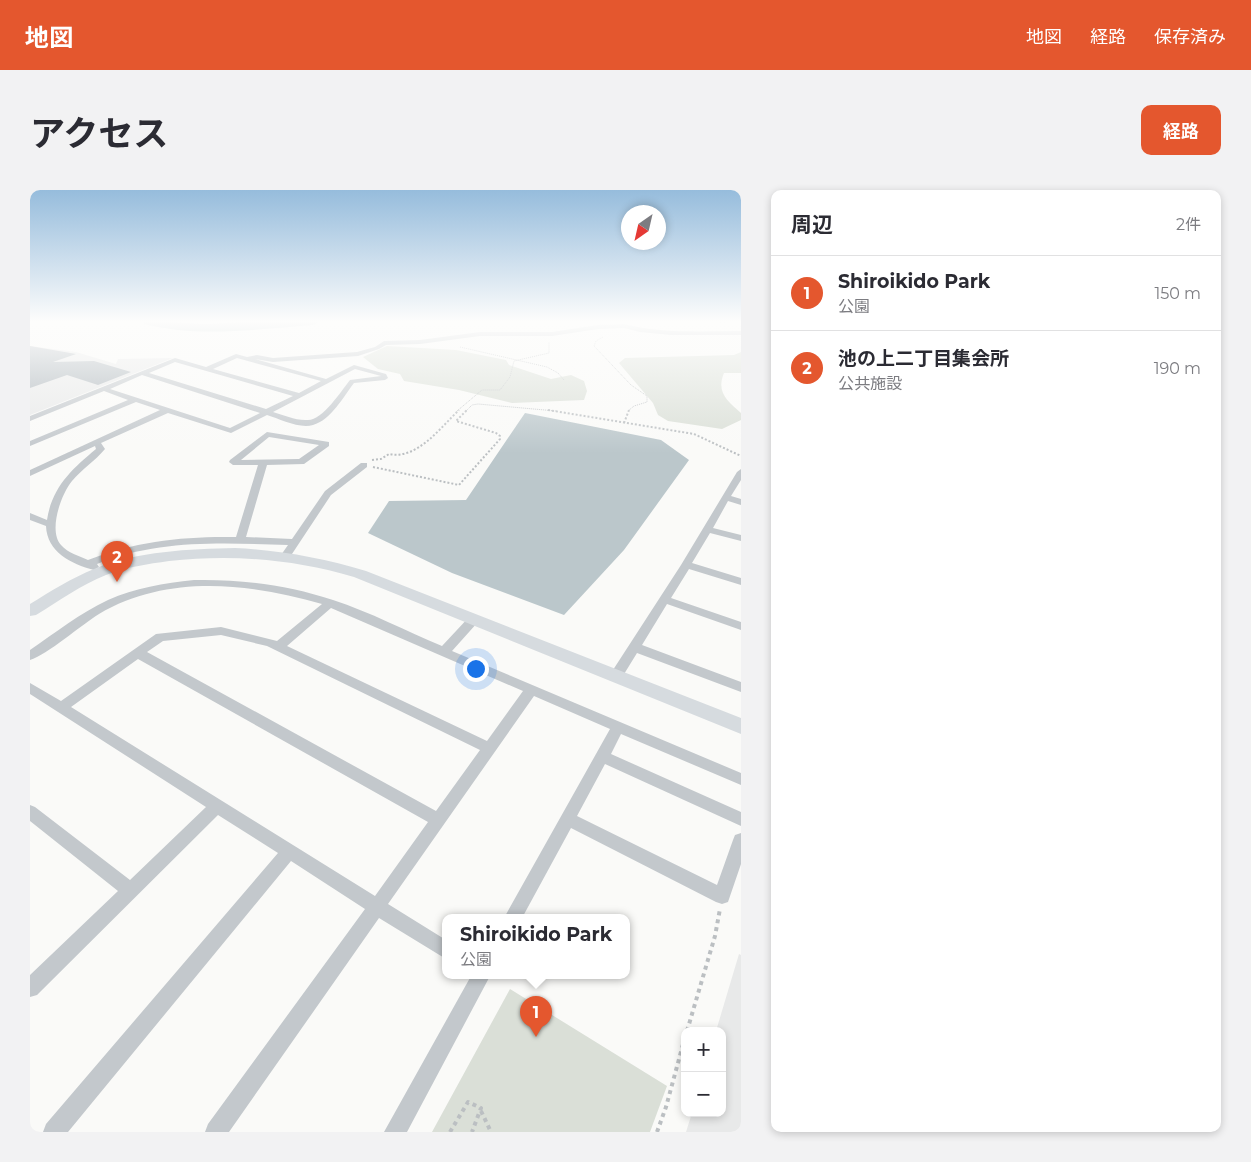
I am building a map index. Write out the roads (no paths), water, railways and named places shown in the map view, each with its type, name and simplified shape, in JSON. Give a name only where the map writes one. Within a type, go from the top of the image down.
[{"type":"street","points":[[30,419],[162,365]]},
{"type":"street","points":[[192,365],[299,396]]},
{"type":"street","points":[[206,369],[215,365]]},
{"type":"street","points":[[270,365],[327,380]]},
{"type":"street","points":[[104,388],[231,431],[266,412],[299,396],[327,380],[354,367],[384,375],[385,378],[352,381],[328,412],[312,423],[298,422],[266,412],[142,373]]},
{"type":"street","points":[[30,444],[136,399]]},
{"type":"street","points":[[30,473],[167,410]]},
{"type":"street","points":[[268,434],[326,444],[301,462],[263,463],[232,462],[268,434]]},
{"type":"street","points":[[96,442],[101,449],[72,473],[60,489],[54,503],[51,525],[53,542],[58,548],[94,568],[184,555],[290,549]]},
{"type":"street","points":[[240,540],[263,463]]},
{"type":"street","points":[[290,549],[328,493],[364,465]]},
{"type":"street","points":[[616,676],[665,600],[741,472]]},
{"type":"street","points":[[727,498],[741,502]]},
{"type":"street","points":[[30,516],[51,525]]},
{"type":"street","points":[[707,528],[741,538]]},
{"type":"street","points":[[30,611],[94,568],[100,559],[135,548],[167,543],[240,540],[290,549],[360,574],[741,726]]},
{"type":"street","points":[[686,565],[741,582]]},
{"type":"street","points":[[30,656],[113,602],[144,592],[173,586],[228,582],[259,585],[298,593],[330,603],[741,780]]},
{"type":"street","points":[[665,600],[741,626]]},
{"type":"street","points":[[278,647],[330,603]]},
{"type":"street","points":[[444,652],[474,620]]},
{"type":"street","points":[[61,708],[160,637],[221,631],[278,647],[489,748]]},
{"type":"street","points":[[634,647],[741,687]]},
{"type":"street","points":[[138,653],[438,820]]},
{"type":"street","points":[[30,688],[442,947]]},
{"type":"street","points":[[216,1132],[532,690]]},
{"type":"street","points":[[515,914],[618,727]]},
{"type":"street","points":[[602,756],[741,819]]},
{"type":"street","points":[[33,981],[217,806]]},
{"type":"street","points":[[30,812],[130,890]]},
{"type":"street","points":[[568,819],[722,896],[741,840]]},
{"type":"street","points":[[54,1132],[289,852]]},
{"type":"street","points":[[394,1132],[479,979]]},
{"type":"place","name":"池の上二丁目集会所","points":[[117,582]]},
{"type":"place","name":"Shiroikido Park","points":[[536,1037]]}]
